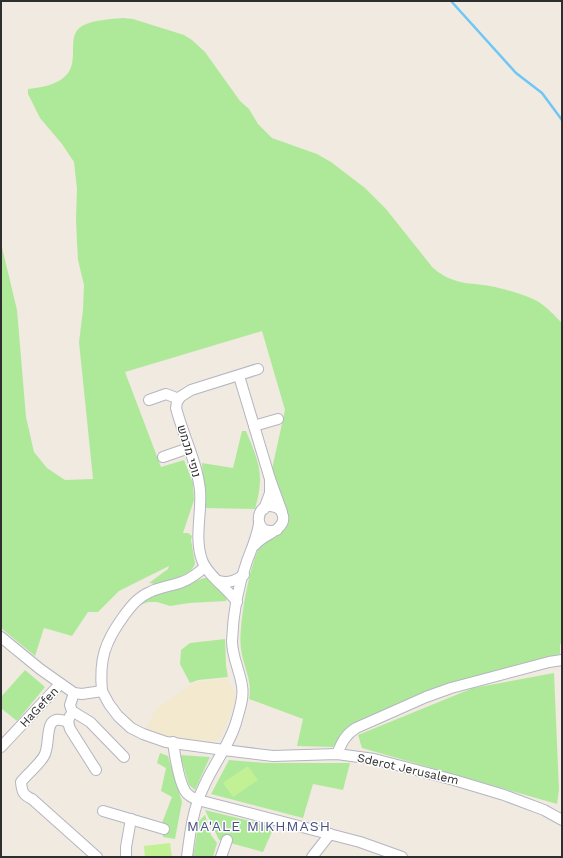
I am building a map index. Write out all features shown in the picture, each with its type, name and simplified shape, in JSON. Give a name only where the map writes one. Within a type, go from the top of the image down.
[{"type":"street","points":[[149,400],[166,394],[179,399],[185,393],[192,390],[258,369]]},
{"type":"street","points":[[187,857],[193,818],[198,800],[224,750],[237,720],[242,698],[242,686],[234,658],[232,643],[237,602],[247,561],[257,542],[264,536],[277,530],[282,524],[283,516],[270,479],[239,376]]},
{"type":"street","name":"נופי מכמש","points":[[179,399],[176,408],[198,478],[200,490],[198,543],[205,568]]},
{"type":"street","points":[[254,426],[278,419]]},
{"type":"street","points":[[163,457],[189,448]]},
{"type":"street","points":[[253,549],[259,524],[259,515],[264,509],[270,494],[270,479]]},
{"type":"street","points":[[264,509],[267,507],[275,507],[282,512]]},
{"type":"street","points":[[259,524],[265,530],[277,530]]},
{"type":"street","points":[[1,636],[60,684],[74,693],[82,694],[102,691],[101,671],[108,642],[119,622],[135,601],[142,596],[156,589],[183,582],[205,568],[219,581],[237,602]]},
{"type":"street","points":[[219,581],[225,583],[230,582],[244,575]]},
{"type":"street","points":[[337,754],[343,740],[356,728],[426,697],[478,680],[562,660]]},
{"type":"street","name":"HaGefen","points":[[1,747],[60,684]]},
{"type":"street","name":"Sderot Jerusalem","points":[[102,691],[118,716],[131,728],[166,742],[273,756],[337,754],[374,759],[476,786],[525,802],[560,817]]},
{"type":"street","points":[[74,693],[70,705],[72,711],[68,722],[70,729],[79,745],[96,770]]},
{"type":"street","points":[[72,711],[90,722],[124,757]]},
{"type":"street","points":[[68,722],[54,720],[50,724],[48,743],[44,756],[21,782],[22,790],[24,795],[32,799],[97,857]]},
{"type":"street","points":[[173,742],[175,760],[185,792],[190,796],[198,800],[360,842],[402,857]]},
{"type":"street","points":[[103,811],[164,829]]},
{"type":"street","points":[[126,857],[126,847],[131,819]]},
{"type":"street","points":[[312,857],[330,834]]},
{"type":"street","points":[[221,857],[227,840]]},
{"type":"shaded area","points":[[227,679],[235,694],[235,703],[220,739],[211,744],[162,738],[145,730],[156,709],[195,682]]},
{"type":"green space","points":[[123,18],[133,19],[184,35],[192,40],[205,52],[240,101],[249,109],[258,124],[272,138],[317,154],[331,162],[365,188],[386,209],[433,268],[450,279],[465,283],[499,288],[528,297],[544,305],[562,323],[562,640],[560,645],[560,654],[449,685],[346,731],[333,747],[297,746],[303,719],[249,699],[250,686],[241,649],[241,627],[248,581],[256,555],[262,544],[283,529],[272,469],[285,410],[262,331],[125,372],[161,467],[184,460],[193,483],[194,500],[183,533],[188,533],[192,536],[191,540],[195,563],[190,571],[179,577],[155,584],[149,583],[168,569],[169,566],[119,591],[98,612],[88,612],[72,636],[44,628],[35,656],[1,628],[1,243],[17,310],[26,417],[34,452],[47,468],[65,480],[93,479],[79,342],[84,285],[78,260],[76,219],[77,189],[74,162],[62,144],[40,118],[28,94],[28,89],[50,85],[63,78],[70,70],[73,60],[73,41],[76,33],[82,26],[96,21]]},
{"type":"green space","points":[[242,431],[246,431],[259,469],[260,487],[255,509],[205,508],[202,463],[233,468]]},
{"type":"green space","points":[[204,578],[208,578],[227,598],[226,601],[189,603],[170,606],[157,602],[149,602],[139,605],[156,595],[186,586]]},
{"type":"green space","points":[[225,639],[228,677],[198,680],[190,683],[180,664],[181,650],[190,643]]},
{"type":"green space","points":[[25,670],[45,687],[17,721],[1,708],[1,697]]},
{"type":"green space","points":[[554,673],[559,790],[557,804],[362,748],[358,735],[473,688]]},
{"type":"green space","points":[[160,753],[168,756],[182,802],[175,839],[163,837],[162,823],[172,797],[161,791],[166,768],[157,763]]},
{"type":"green space","points":[[180,755],[210,757],[195,790],[189,785]]},
{"type":"green space","points":[[229,760],[266,763],[350,763],[343,790],[313,784],[303,818],[211,794]]},
{"type":"green space","points":[[248,766],[258,780],[233,797],[223,783]]},
{"type":"green space","points":[[205,810],[274,827],[263,852],[219,840]]},
{"type":"green space","points":[[205,815],[211,835],[217,843],[213,857],[193,857],[199,821]]},
{"type":"green space","points":[[170,843],[172,857],[145,857],[144,846]]},
{"type":"waterway","points":[[451,1],[516,73],[542,93],[562,120]]},
{"type":"district","name":"MA'ALE MIKHMASH","points":[[259,826]]}]
